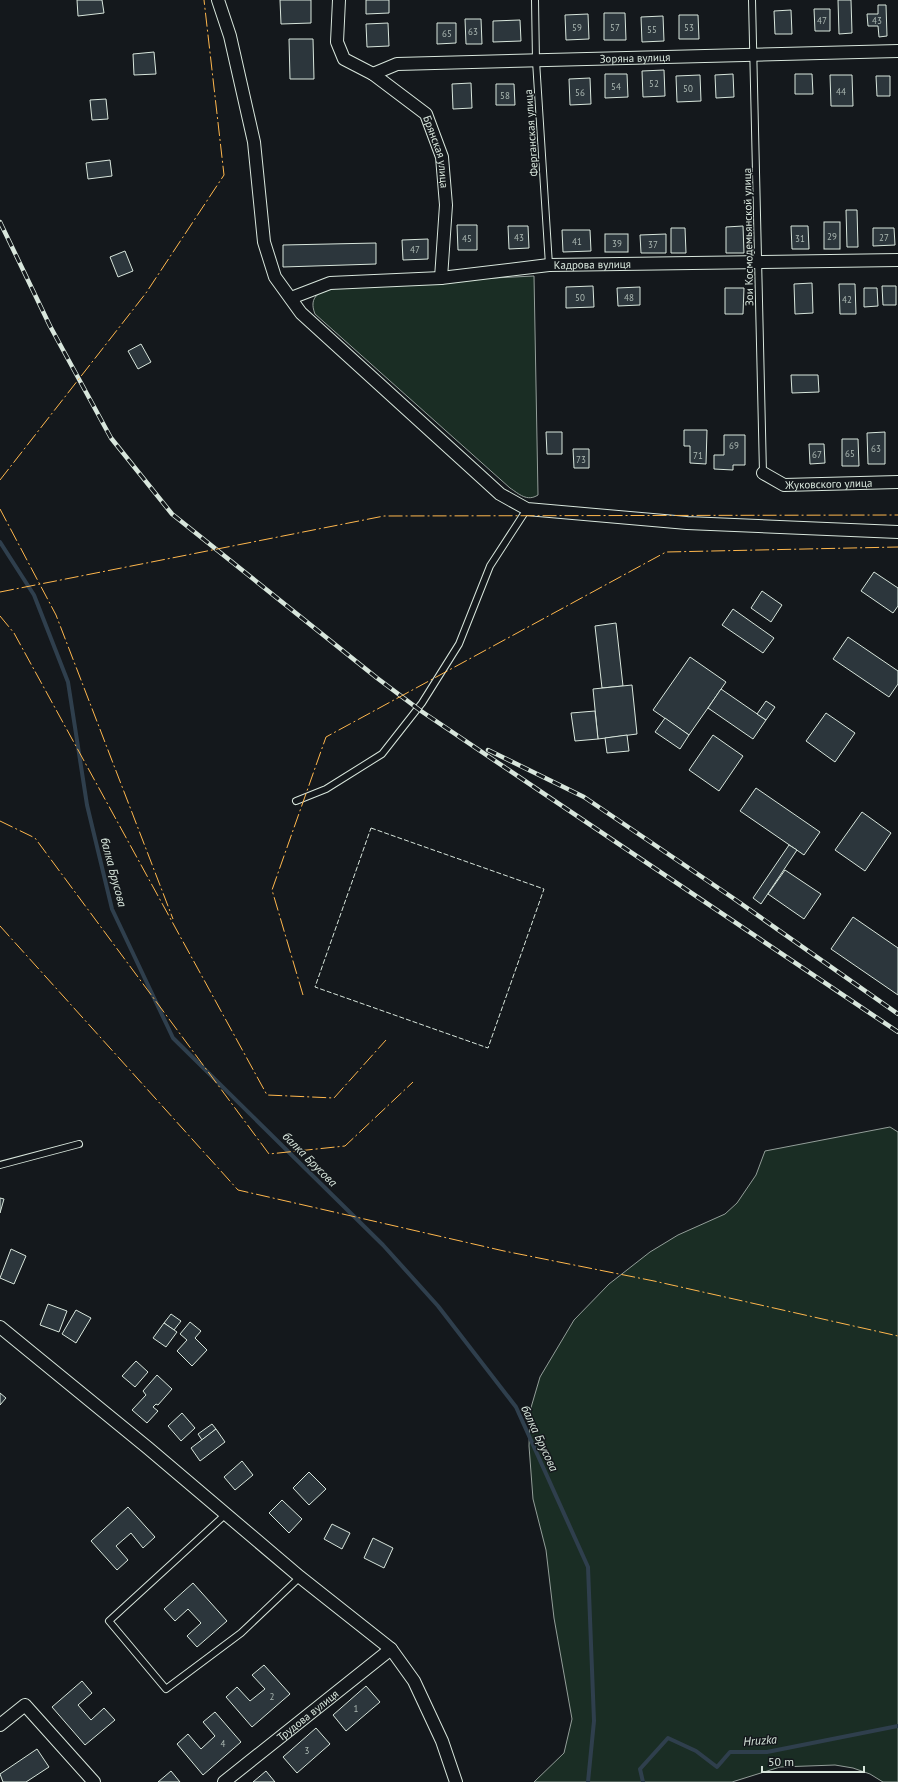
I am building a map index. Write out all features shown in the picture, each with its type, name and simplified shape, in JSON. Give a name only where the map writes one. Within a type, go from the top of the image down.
[{"type":"street","points":[[218,0],[230,36],[254,142],[264,242],[275,277],[301,313],[500,494],[527,509],[687,523],[898,532]]},
{"type":"street","name":"Брянская улица","points":[[339,0],[337,42],[344,59],[373,74],[426,114],[442,157],[446,205],[441,278]]},
{"type":"street","name":"Зоряна вулиця","points":[[373,74],[397,64],[898,51]]},
{"type":"street","name":"Кадрова вулиця","points":[[291,298],[330,282],[441,278],[549,265],[898,260]]},
{"type":"street","name":"Жуковского улица","points":[[764,473],[784,485],[898,482]]},
{"type":"street","points":[[0,1328],[148,1448],[300,1577],[391,1649],[414,1681],[442,1741],[456,1782]]},
{"type":"street","name":"Трудова вулиця","points":[[224,1782],[391,1649]]},
{"type":"street","points":[[0,1726],[25,1705],[94,1782]]},
{"type":"lane","name":"Ферганская улица","points":[[536,0],[536,61],[549,265]]},
{"type":"lane","name":"Зои Космодемьянской улица","points":[[752,0],[764,473]]},
{"type":"lane","points":[[296,801],[326,789],[382,754],[422,702],[459,644],[490,566],[527,509]]},
{"type":"lane","points":[[0,1165],[79,1144]]},
{"type":"lane","points":[[226,1514],[109,1621],[166,1689],[241,1633],[300,1577]]},
{"type":"green space","points":[[534,276],[538,495],[530,498],[520,495],[510,488],[315,314],[313,308],[314,299],[324,290],[334,286]]},
{"type":"green space","points":[[890,1127],[898,1132],[898,1782],[883,1782],[870,1774],[853,1768],[835,1765],[780,1767],[732,1782],[534,1782],[564,1753],[572,1719],[554,1618],[546,1550],[533,1499],[529,1446],[530,1411],[540,1377],[574,1320],[609,1284],[650,1252],[678,1235],[725,1214],[737,1203],[756,1175],[765,1151]]},
{"type":"building","points":[[77,0],[102,0],[104,13],[78,16]]},
{"type":"building","points":[[280,0],[311,0],[311,23],[281,24]]},
{"type":"building","points":[[366,0],[389,0],[389,13],[366,14]]},
{"type":"building","points":[[838,0],[851,0],[852,33],[839,34]]},
{"type":"building","points":[[878,5],[886,5],[887,36],[879,37],[878,26],[868,26],[867,14],[878,14]]},
{"type":"building","points":[[814,9],[830,9],[830,31],[815,31]]},
{"type":"building","points":[[791,10],[792,34],[775,34],[774,11]]},
{"type":"building","points":[[604,13],[625,13],[626,40],[604,40]]},
{"type":"building","points":[[588,14],[589,39],[566,40],[565,15]]},
{"type":"building","points":[[679,15],[698,15],[699,39],[679,39]]},
{"type":"building","points":[[663,16],[664,41],[642,42],[641,17]]},
{"type":"building","points":[[465,19],[481,19],[482,44],[466,44]]},
{"type":"building","points":[[520,20],[521,41],[493,42],[493,21]]},
{"type":"building","points":[[388,23],[389,46],[367,47],[366,24]]},
{"type":"building","points":[[437,23],[456,23],[456,43],[437,44]]},
{"type":"building","points":[[289,39],[313,39],[314,79],[290,79]]},
{"type":"building","points":[[154,52],[156,74],[134,75],[133,54]]},
{"type":"building","points":[[664,70],[665,96],[643,97],[642,71]]},
{"type":"building","points":[[605,74],[627,74],[628,97],[605,98]]},
{"type":"building","points":[[733,74],[734,97],[716,98],[715,75]]},
{"type":"building","points":[[795,74],[812,74],[813,94],[795,94]]},
{"type":"building","points":[[700,75],[701,101],[677,102],[676,76]]},
{"type":"building","points":[[830,75],[852,75],[853,106],[831,106]]},
{"type":"building","points":[[876,76],[890,76],[890,96],[877,96]]},
{"type":"building","points":[[590,78],[591,104],[570,105],[569,79]]},
{"type":"building","points":[[471,83],[472,108],[453,109],[452,84]]},
{"type":"building","points":[[496,84],[514,84],[515,105],[496,105]]},
{"type":"building","points":[[106,99],[108,119],[92,120],[90,100]]},
{"type":"building","points":[[110,160],[112,176],[88,179],[86,163]]},
{"type":"building","points":[[846,210],[857,210],[858,247],[847,247]]},
{"type":"building","points":[[824,222],[840,222],[840,249],[824,249]]},
{"type":"building","points":[[457,225],[477,225],[477,250],[458,250]]},
{"type":"building","points":[[508,226],[528,226],[529,248],[509,249]]},
{"type":"building","points":[[743,226],[744,253],[726,253],[726,227]]},
{"type":"building","points":[[791,226],[808,226],[809,249],[792,249]]},
{"type":"building","points":[[671,228],[685,228],[686,253],[671,253]]},
{"type":"building","points":[[873,228],[894,228],[895,245],[873,246]]},
{"type":"building","points":[[562,230],[590,230],[591,251],[563,252]]},
{"type":"building","points":[[605,234],[628,234],[628,252],[605,252]]},
{"type":"building","points":[[666,234],[666,253],[641,253],[640,235]]},
{"type":"building","points":[[428,239],[428,259],[403,260],[402,240]]},
{"type":"building","points":[[376,243],[376,264],[283,267],[283,245]]},
{"type":"building","points":[[125,251],[133,271],[118,277],[110,257]]},
{"type":"building","points":[[812,283],[813,313],[795,314],[794,284]]},
{"type":"building","points":[[839,284],[855,284],[856,314],[840,314]]},
{"type":"building","points":[[593,286],[594,307],[566,308],[566,287]]},
{"type":"building","points":[[882,286],[896,286],[896,305],[883,305]]},
{"type":"building","points":[[640,287],[640,305],[618,306],[617,288]]},
{"type":"building","points":[[725,288],[744,288],[743,314],[725,314]]},
{"type":"building","points":[[864,288],[877,288],[878,306],[864,307]]},
{"type":"building","points":[[141,344],[151,362],[138,369],[128,351]]},
{"type":"building","points":[[791,375],[818,375],[819,392],[792,393]]},
{"type":"building","points":[[684,430],[707,430],[706,464],[690,463],[690,446],[684,446]]},
{"type":"building","points":[[546,432],[562,432],[562,454],[547,454]]},
{"type":"building","points":[[885,432],[885,464],[868,464],[867,433]]},
{"type":"building","points":[[724,435],[745,435],[745,465],[733,465],[733,470],[714,469],[714,455],[724,455]]},
{"type":"building","points":[[842,439],[858,439],[859,466],[842,466]]},
{"type":"building","points":[[809,444],[824,444],[825,463],[810,464]]},
{"type":"building","points":[[573,449],[589,449],[589,468],[574,468]]},
{"type":"building","points":[[874,572],[898,588],[898,606],[893,613],[861,591]]},
{"type":"building","points":[[762,591],[782,605],[771,622],[751,608]]},
{"type":"building","points":[[733,609],[774,638],[763,653],[722,625]]},
{"type":"building","points":[[616,623],[623,686],[602,688],[595,626]]},
{"type":"building","points":[[848,637],[898,671],[898,684],[889,697],[833,659]]},
{"type":"building","points":[[690,657],[726,682],[689,735],[653,710]]},
{"type":"building","points":[[632,685],[637,734],[598,739],[593,689]]},
{"type":"building","points":[[721,689],[766,720],[753,739],[708,708]]},
{"type":"building","points":[[766,701],[775,707],[766,720],[757,714]]},
{"type":"building","points":[[595,711],[598,739],[575,741],[571,713]]},
{"type":"building","points":[[826,713],[855,733],[835,762],[806,741]]},
{"type":"building","points":[[665,718],[689,735],[680,749],[655,732]]},
{"type":"building","points":[[627,735],[629,751],[607,753],[605,738]]},
{"type":"building","points":[[713,735],[743,756],[719,791],[689,770]]},
{"type":"building","points":[[756,788],[820,832],[804,855],[740,811]]},
{"type":"building","points":[[862,812],[891,833],[865,871],[835,850]]},
{"type":"building","points":[[789,845],[797,850],[761,904],[753,898]]},
{"type":"building","points":[[785,870],[821,894],[804,919],[768,894]]},
{"type":"building","points":[[853,917],[898,948],[898,995],[831,949]]},
{"type":"building","points":[[0,1198],[4,1199],[0,1213]]},
{"type":"building","points":[[11,1249],[26,1256],[14,1284],[0,1278]]},
{"type":"building","points":[[48,1304],[67,1311],[59,1332],[40,1325]]},
{"type":"building","points":[[76,1310],[91,1318],[76,1343],[62,1334]]},
{"type":"building","points":[[171,1314],[181,1321],[174,1330],[164,1323]]},
{"type":"building","points":[[190,1322],[201,1331],[195,1338],[207,1350],[192,1366],[177,1351],[187,1340],[180,1334]]},
{"type":"building","points":[[164,1323],[177,1332],[166,1347],[153,1338]]},
{"type":"building","points":[[136,1361],[148,1372],[135,1387],[122,1376]]},
{"type":"building","points":[[157,1375],[172,1389],[158,1405],[156,1404],[153,1407],[158,1411],[147,1423],[132,1410],[146,1395],[143,1391]]},
{"type":"building","points":[[0,1393],[6,1398],[0,1405]]},
{"type":"building","points":[[182,1413],[195,1428],[181,1441],[168,1426]]},
{"type":"building","points":[[212,1424],[216,1429],[202,1440],[198,1434]]},
{"type":"building","points":[[216,1429],[225,1442],[200,1461],[191,1448]]},
{"type":"building","points":[[242,1461],[253,1475],[235,1490],[224,1477]]},
{"type":"building","points":[[309,1472],[326,1489],[309,1505],[293,1488]]},
{"type":"building","points":[[282,1500],[302,1519],[289,1533],[269,1513]]},
{"type":"building","points":[[128,1507],[155,1537],[143,1548],[131,1533],[116,1546],[128,1560],[117,1570],[91,1541]]},
{"type":"building","points":[[332,1524],[350,1533],[342,1549],[324,1539]]},
{"type":"building","points":[[373,1538],[393,1548],[384,1568],[364,1558]]},
{"type":"building","points":[[193,1583],[227,1621],[197,1647],[187,1636],[201,1623],[188,1609],[175,1621],[164,1609]]},
{"type":"building","points":[[264,1665],[290,1694],[252,1727],[226,1697],[237,1687],[250,1701],[265,1689],[252,1675]]},
{"type":"building","points":[[82,1681],[92,1693],[78,1705],[91,1720],[104,1708],[115,1720],[85,1745],[52,1707]]},
{"type":"building","points":[[366,1686],[380,1702],[346,1731],[333,1715]]},
{"type":"building","points":[[215,1712],[241,1742],[203,1775],[177,1744],[188,1734],[201,1749],[215,1736],[203,1722]]},
{"type":"building","points":[[316,1728],[330,1744],[297,1773],[283,1757]]},
{"type":"building","points":[[37,1749],[49,1767],[26,1782],[3,1782],[0,1774]]},
{"type":"building","points":[[171,1771],[180,1782],[158,1782]]},
{"type":"building","points":[[266,1771],[275,1782],[253,1782]]},
{"type":"waterway","name":"балка Брусова","points":[[0,542],[34,595],[68,682],[87,805],[112,909],[173,1038],[383,1245],[438,1306],[516,1407],[588,1567],[594,1721],[588,1782]]},
{"type":"waterway","name":"Hruzka","points":[[643,1782],[640,1769],[668,1738],[696,1751],[717,1767],[730,1752],[767,1752],[898,1726]]},
{"type":"railway","points":[[0,222],[50,326],[111,438],[172,514],[377,678],[421,711],[898,1032]]},
{"type":"railway","points":[[488,750],[584,797],[733,898],[898,1014]]},
{"type":"fence","points":[[371,828],[544,889],[488,1048],[315,987],[371,828]]},
{"type":"power","points":[[0,480],[146,293],[224,175],[204,0]]},
{"type":"power","points":[[0,509],[56,615],[173,919]]},
{"type":"power","points":[[0,592],[384,516],[898,515]]},
{"type":"power","points":[[303,995],[272,890],[326,737],[666,552],[898,547]]},
{"type":"power","points":[[0,616],[14,633],[267,1095],[334,1098],[386,1040]]},
{"type":"power","points":[[0,821],[35,838],[269,1154],[345,1146],[413,1082]]},
{"type":"power","points":[[0,926],[238,1190],[504,1251],[654,1281],[898,1336]]}]
